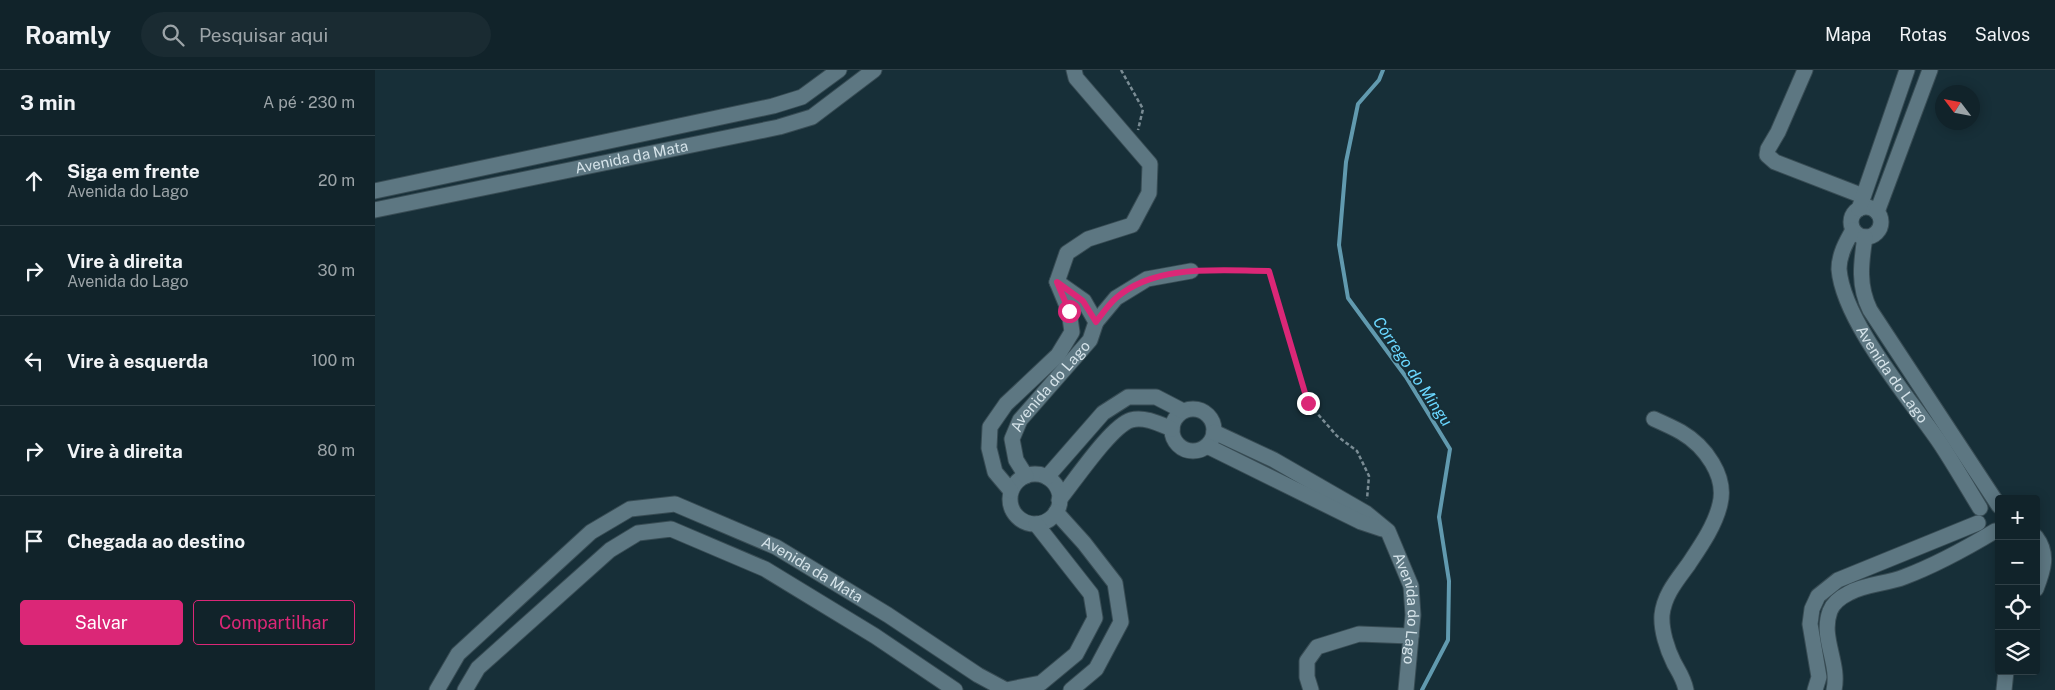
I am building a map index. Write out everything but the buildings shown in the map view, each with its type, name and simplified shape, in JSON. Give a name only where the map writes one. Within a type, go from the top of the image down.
[{"type":"street","name":"Avenida da Mata","points":[[375,191],[773,106],[802,97],[839,70]]},
{"type":"street","name":"Avenida da Mata","points":[[375,210],[779,127],[812,117],[874,70]]},
{"type":"street","points":[[1805,70],[1778,132],[1768,148],[1767,156],[1775,162],[1861,202],[1877,212]]},
{"type":"street","name":"Avenida do Lago","points":[[1907,70],[1861,202],[1851,221],[1859,234],[1864,298],[1995,500]]},
{"type":"street","name":"Avenida do Lago","points":[[1930,70],[1877,212],[1880,221],[1878,230],[1870,236],[1859,234],[1846,242],[1840,261],[1843,288],[1849,306],[1880,358],[1940,444],[1979,516]]},
{"type":"street","points":[[1057,282],[1067,253],[1088,239],[1132,225],[1149,193],[1151,164],[1077,73]]},
{"type":"street","points":[[1096,322],[1116,298],[1147,279],[1191,271]]},
{"type":"street","name":"Avenida do Lago","points":[[1026,476],[1016,460],[1012,439],[1020,420],[1090,340],[1096,322],[1083,301],[1057,282]]},
{"type":"street","name":"Avenida do Lago","points":[[1011,491],[995,472],[989,448],[990,427],[1006,404],[1058,355],[1072,332],[1069,311],[1057,282]]},
{"type":"street","points":[[1047,477],[1103,413],[1128,397],[1156,397],[1183,412]]},
{"type":"street","points":[[1190,409],[1204,413],[1210,418],[1214,432],[1207,446],[1194,451],[1181,448],[1175,442],[1172,429],[1177,416],[1183,412],[1190,409]]},
{"type":"street","points":[[1653,419],[1681,432],[1693,440],[1707,455],[1718,474],[1722,492],[1717,515],[1667,597],[1662,616],[1664,638],[1673,662],[1683,678],[1686,690]]},
{"type":"street","points":[[1071,690],[1096,670],[1121,622],[1115,583],[1057,506],[1058,491],[1054,483],[1047,477],[1040,475],[1026,476],[1019,480],[1011,491],[1010,500],[1015,515],[1029,523],[1036,524],[1051,518],[1057,506],[1115,430],[1131,420],[1150,420],[1172,429]]},
{"type":"street","name":"Avenida do Lago","points":[[1214,432],[1274,460],[1366,513],[1388,532],[1411,586],[1413,615],[1406,690]]},
{"type":"street","name":"Avenida do Lago","points":[[1207,446],[1361,522],[1388,532]]},
{"type":"street","name":"Avenida do Lago","points":[[1815,690],[1819,677],[1810,624],[1812,609],[1818,596],[1838,580],[1979,516],[1989,503],[1995,505]]},
{"type":"street","name":"Avenida da Mata","points":[[437,690],[458,654],[591,532],[630,510],[675,504],[776,547],[888,616],[977,675],[1006,690],[1041,684],[1076,654],[1095,618],[1091,594],[1036,524]]},
{"type":"street","points":[[1979,516],[1985,530],[1995,530]]},
{"type":"street","name":"Avenida da Mata","points":[[465,690],[479,668],[610,550],[638,533],[671,529],[765,569],[875,636],[955,690]]},
{"type":"street","points":[[1834,690],[1836,675],[1827,630],[1830,610],[1836,602],[1860,588],[1901,578],[1945,560],[1995,531]]},
{"type":"street","points":[[2037,585],[2045,560],[2042,546],[2038,540]]},
{"type":"street","points":[[1311,690],[1307,677],[1307,661],[1317,647],[1359,634],[1411,636]]},
{"type":"street","points":[[2004,690],[2006,675]]},
{"type":"path","points":[[1121,70],[1143,109],[1134,145]]},
{"type":"path","points":[[1191,271],[1269,271],[1308,403],[1337,436],[1357,451],[1369,476],[1366,513]]},
{"type":"waterway","name":"Córrego do Mingu","points":[[1383,70],[1379,80],[1358,104],[1346,162],[1339,245],[1348,298],[1406,377],[1450,449],[1439,517],[1449,581],[1448,640],[1422,690]]},
{"type":"route","points":[[1069,311],[1057,282],[1083,301],[1096,322],[1116,298],[1147,279],[1191,271],[1269,271],[1308,403]]}]
